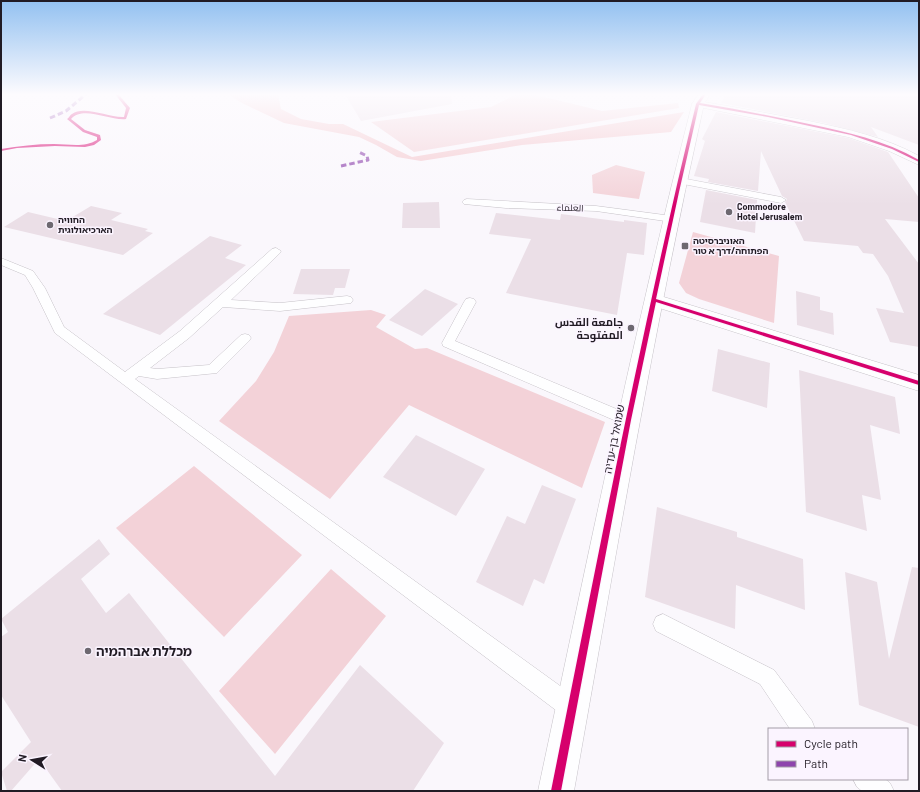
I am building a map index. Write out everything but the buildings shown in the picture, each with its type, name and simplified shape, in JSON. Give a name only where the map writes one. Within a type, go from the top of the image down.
[{"type":"street","name":"שמואל בן-עדיה","points":[[556,791],[628,420],[677,192],[694,131]]},
{"type":"street","points":[[837,131],[856,135],[885,145],[919,161]]},
{"type":"street","points":[[654,300],[919,383]]},
{"type":"lane","points":[[681,181],[781,200]]},
{"type":"lane","name":"العلماء","points":[[467,202],[500,206],[599,209],[672,219]]},
{"type":"lane","points":[[131,375],[222,303],[276,251]]},
{"type":"lane","points":[[1,261],[22,269],[28,273],[39,288],[59,330],[131,375],[573,708]]},
{"type":"lane","points":[[222,303],[280,306],[347,300]]},
{"type":"lane","points":[[470,302],[448,343],[628,420]]},
{"type":"lane","points":[[131,375],[212,370],[245,338]]},
{"type":"lane","points":[[663,624],[767,677],[803,728]]},
{"type":"lane","points":[[866,780],[882,791]]},
{"type":"shaded area","points":[[327,131],[358,131],[412,157],[569,131],[672,131],[522,145],[421,161],[397,157],[359,137]]},
{"type":"shaded area","points":[[384,131],[541,131],[414,152]]},
{"type":"shaded area","points":[[616,165],[645,172],[639,199],[593,193],[592,175]]},
{"type":"shaded area","points":[[693,232],[779,256],[774,323],[699,299],[686,293],[679,283]]},
{"type":"shaded area","points":[[371,310],[386,315],[376,327],[415,349],[427,348],[605,422],[582,488],[409,405],[330,499],[219,421],[256,381],[274,352],[289,316]]},
{"type":"shaded area","points":[[194,466],[302,555],[224,637],[116,528]]},
{"type":"shaded area","points":[[331,569],[386,616],[275,754],[219,691]]},
{"type":"marked path","points":[[341,166],[368,160],[367,156],[359,152]]},
{"type":"cycle path","points":[[1,150],[17,147],[55,145],[85,146],[93,144],[99,140],[99,136],[84,131]]},
{"type":"cycle path","points":[[556,791],[628,420],[692,131]]},
{"type":"cycle path","points":[[838,131],[866,138],[894,148],[919,161]]},
{"type":"cycle path","points":[[654,300],[919,383]]},
{"type":"place","name":"Commodore Hotel Jerusalem","points":[[729,212]]},
{"type":"place","name":"החוויה הארכיאולוגית","points":[[50,225]]},
{"type":"place","name":"האוניברסיטה הפתוחה/דרך א טור","points":[[685,246]]},
{"type":"place","name":"جامعة القدس المفتوحة","points":[[631,328]]},
{"type":"place","name":"מכללת אברהמיה","points":[[88,651]]}]
